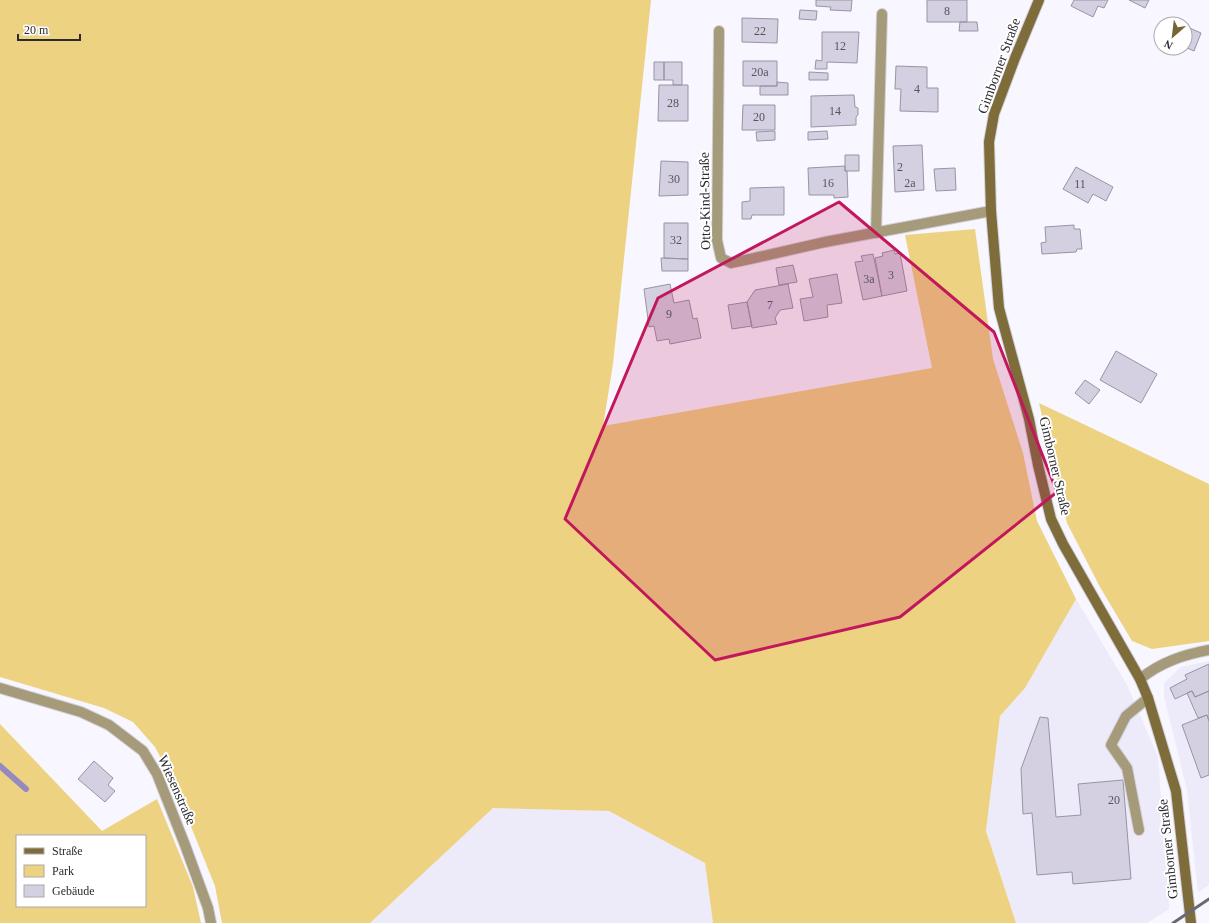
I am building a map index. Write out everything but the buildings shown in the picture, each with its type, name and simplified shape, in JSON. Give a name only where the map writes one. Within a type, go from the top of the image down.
[{"type":"street","name":"Gimborner Straße","points":[[1040,0],[1014,58],[994,114],[989,142],[991,211],[999,308],[1029,419],[1051,519],[1063,544],[1140,678],[1148,698],[1176,791],[1190,923]]},
{"type":"street","points":[[876,233],[882,14]]},
{"type":"street","name":"Otto-Kind-Straße","points":[[719,32],[717,240],[721,258],[731,263],[825,242],[991,211]]},
{"type":"street","points":[[1140,678],[1156,666],[1188,654],[1209,650]]},
{"type":"street","name":"Wiesenstraße","points":[[0,688],[81,712],[109,725],[142,751],[157,774],[183,838],[208,908],[211,923]]},
{"type":"street","points":[[1139,830],[1127,768],[1111,745],[1126,716],[1148,698]]},
{"type":"highlighted area","points":[[839,202],[994,332],[1057,492],[900,617],[715,660],[565,519],[658,298]]},
{"type":"shaded area","points":[[1076,599],[1127,685],[1158,757],[1169,909],[1147,923],[1016,923],[986,831],[1000,716],[1025,688]]},
{"type":"shaded area","points":[[1209,661],[1209,885],[1198,892],[1187,790],[1164,696],[1164,683],[1181,667]]},
{"type":"shaded area","points":[[493,808],[609,811],[705,863],[713,923],[370,923]]},
{"type":"green space","points":[[0,0],[651,0],[613,364],[603,426],[932,368],[905,235],[975,229],[993,359],[1023,453],[1037,521],[1076,599],[1025,688],[1000,716],[986,831],[1016,923],[713,923],[705,863],[609,811],[493,808],[370,923],[222,923],[215,886],[171,777],[155,747],[133,722],[104,708],[0,677]]},
{"type":"green space","points":[[1039,403],[1209,484],[1209,641],[1152,649],[1132,641],[1100,587],[1067,523]]},
{"type":"green space","points":[[0,724],[102,831],[157,799],[193,887],[201,923],[0,923]]},
{"type":"waterway","points":[[0,766],[26,789]]},
{"type":"railway","points":[[1173,923],[1209,899]]}]
